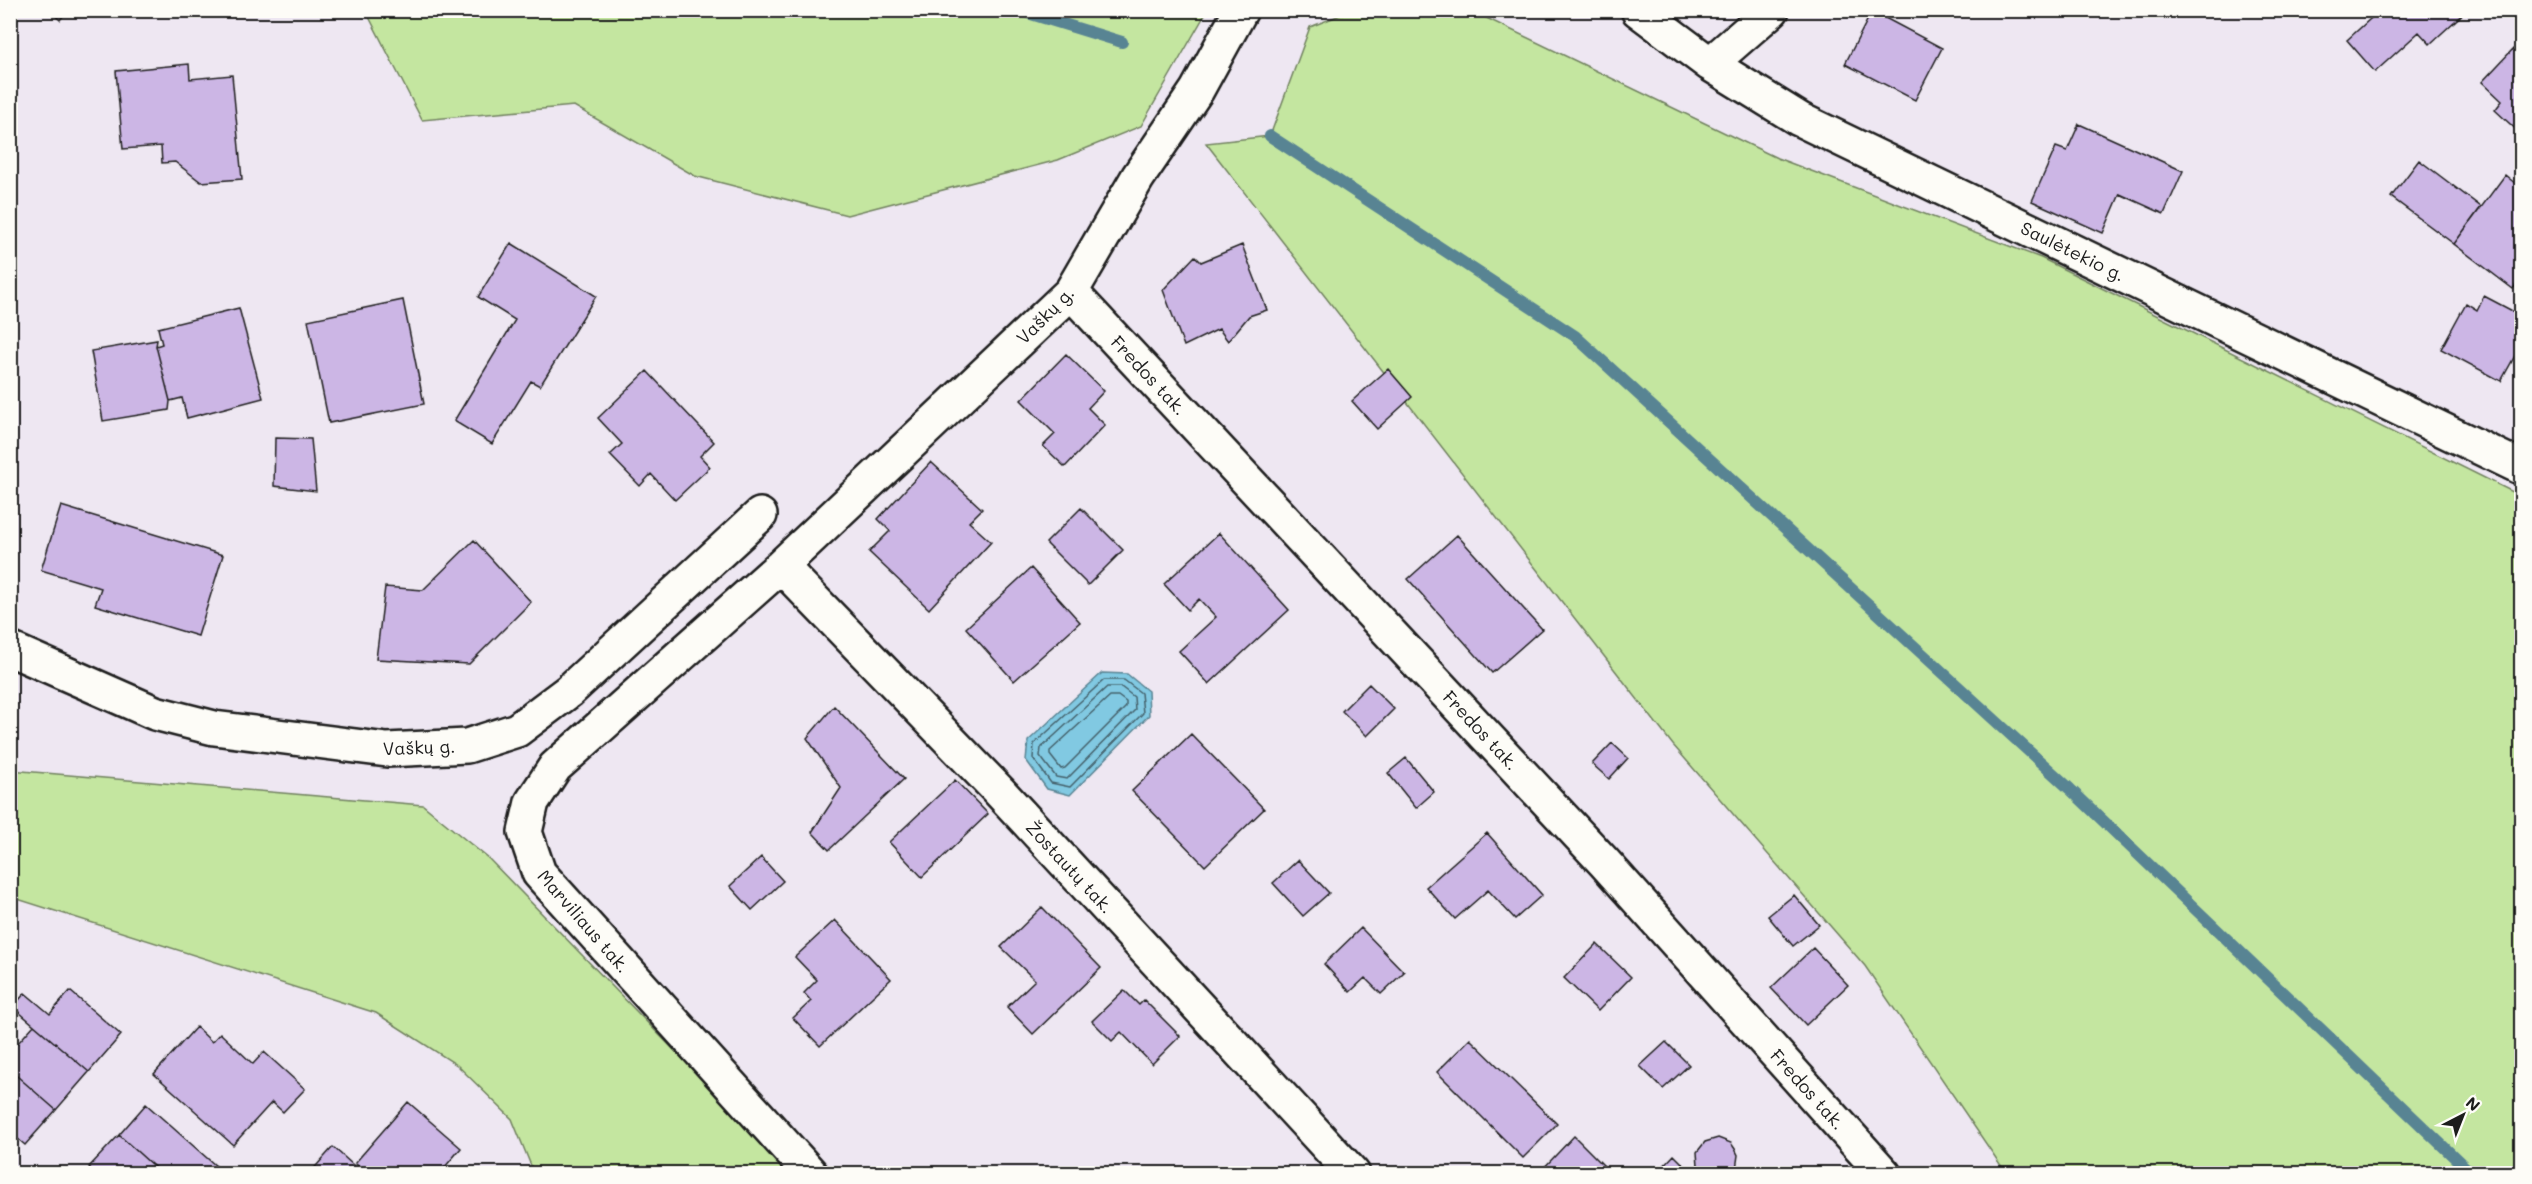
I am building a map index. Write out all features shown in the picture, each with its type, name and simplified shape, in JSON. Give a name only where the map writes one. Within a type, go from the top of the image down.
[{"type":"street","name":"Vaškų g.","points":[[781,566],[1071,292],[1138,177],[1197,90],[1241,10]]},
{"type":"street","name":"Saulėtekio g.","points":[[1638,10],[1710,64],[1799,118],[2522,468]]},
{"type":"street","points":[[1710,64],[1772,10]]},
{"type":"street","name":"Fredos tak.","points":[[1071,292],[1604,862],[1884,1173]]},
{"type":"street","name":"Vaškų g.","points":[[10,649],[155,713],[214,728],[387,750],[467,746],[517,730],[569,691],[760,515]]},
{"type":"street","name":"Marviliaus tak.","points":[[781,566],[555,767],[532,802],[525,832],[539,873],[811,1173]]},
{"type":"street","name":"Žostautų tak.","points":[[781,566],[999,790],[1353,1173]]},
{"type":"green space","points":[[366,11],[1207,11],[1141,126],[1058,160],[847,215],[695,176],[574,106],[422,120]]},
{"type":"green space","points":[[1350,11],[1472,11],[1777,158],[2041,258],[2521,496],[2521,1173],[2006,1173],[1865,966],[1673,745],[1206,143],[1270,136],[1310,27]]},
{"type":"green space","points":[[10,770],[423,805],[489,859],[793,1173],[534,1173],[512,1119],[457,1065],[376,1013],[11,897]]},
{"type":"water","points":[[1102,673],[1127,674],[1148,691],[1149,715],[1070,795],[1047,789],[1026,760],[1028,741]]},
{"type":"building","points":[[49,10],[68,10],[60,20]]},
{"type":"building","points":[[2380,10],[2467,10],[2430,44],[2419,32],[2375,72],[2347,40]]},
{"type":"building","points":[[1872,11],[1942,48],[1915,100],[1845,64]]},
{"type":"building","points":[[2513,49],[2522,57],[2522,135],[2495,110],[2502,101],[2482,82]]},
{"type":"building","points":[[189,64],[190,79],[232,75],[242,179],[201,182],[175,162],[162,163],[161,146],[123,149],[116,71]]},
{"type":"building","points":[[2079,124],[2183,171],[2164,214],[2120,194],[2103,233],[2032,201],[2056,147],[2067,151]]},
{"type":"building","points":[[2419,160],[2481,207],[2454,244],[2391,197]]},
{"type":"building","points":[[2505,175],[2522,189],[2522,277],[2513,289],[2454,244]]},
{"type":"building","points":[[511,243],[596,296],[540,386],[531,381],[492,444],[454,421],[515,320],[478,297]]},
{"type":"building","points":[[1242,245],[1267,310],[1249,316],[1228,341],[1219,329],[1184,346],[1163,290],[1195,256],[1201,262]]},
{"type":"building","points":[[2484,296],[2522,316],[2522,343],[2501,381],[2441,349],[2466,303],[2477,310]]},
{"type":"building","points":[[403,300],[424,404],[329,423],[308,320]]},
{"type":"building","points":[[239,308],[263,398],[187,418],[182,398],[170,401],[156,346],[162,344],[158,328]]},
{"type":"building","points":[[157,340],[156,346],[170,401],[169,410],[103,421],[91,351]]},
{"type":"building","points":[[1066,354],[1104,391],[1088,408],[1105,425],[1065,467],[1043,446],[1055,434],[1021,400]]},
{"type":"building","points":[[1388,369],[1412,397],[1377,429],[1352,401]]},
{"type":"building","points":[[647,371],[714,442],[700,456],[710,467],[675,500],[651,474],[640,486],[610,455],[622,444],[598,418]]},
{"type":"building","points":[[275,438],[311,439],[316,491],[274,486]]},
{"type":"building","points":[[931,462],[982,509],[969,522],[991,542],[929,609],[869,552],[890,531],[878,519]]},
{"type":"building","points":[[61,506],[223,555],[198,636],[95,605],[101,588],[41,570]]},
{"type":"building","points":[[1081,508],[1123,550],[1088,585],[1046,543]]},
{"type":"building","points":[[1219,533],[1289,610],[1209,684],[1179,651],[1216,617],[1199,599],[1188,610],[1164,584]]},
{"type":"building","points":[[1457,535],[1542,629],[1492,673],[1408,579]]},
{"type":"building","points":[[474,540],[531,602],[469,664],[376,659],[385,587],[423,590]]},
{"type":"building","points":[[1031,568],[1080,622],[1014,681],[966,628]]},
{"type":"building","points":[[1369,684],[1394,709],[1367,736],[1342,711]]},
{"type":"building","points":[[834,706],[904,779],[829,850],[812,832],[841,788],[807,738]]},
{"type":"building","points":[[1191,734],[1264,809],[1205,866],[1132,791]]},
{"type":"building","points":[[1612,743],[1628,758],[1609,779],[1592,764]]},
{"type":"building","points":[[1406,758],[1434,792],[1416,808],[1388,773]]},
{"type":"building","points":[[955,780],[988,814],[922,877],[889,842]]},
{"type":"building","points":[[1487,833],[1542,895],[1515,919],[1488,890],[1455,919],[1426,887]]},
{"type":"building","points":[[761,857],[783,881],[752,910],[730,886]]},
{"type":"building","points":[[1298,860],[1329,893],[1303,916],[1273,883]]},
{"type":"building","points":[[1794,895],[1819,925],[1793,946],[1768,916]]},
{"type":"building","points":[[1042,907],[1101,968],[1033,1034],[1007,1007],[1035,980],[1001,947]]},
{"type":"building","points":[[835,920],[891,979],[820,1046],[793,1018],[811,1001],[804,993],[817,980],[795,957]]},
{"type":"building","points":[[1361,928],[1404,972],[1381,994],[1365,978],[1350,992],[1324,964]]},
{"type":"building","points":[[1597,944],[1631,977],[1598,1011],[1564,978]]},
{"type":"building","points":[[1813,948],[1848,985],[1806,1025],[1771,988]]},
{"type":"building","points":[[1124,990],[1139,1005],[1144,1000],[1180,1036],[1152,1064],[1121,1032],[1112,1041],[1092,1021]]},
{"type":"building","points":[[70,991],[121,1035],[89,1072],[13,1007],[25,993],[50,1014]]},
{"type":"building","points":[[34,1025],[89,1072],[56,1110],[10,1070],[10,1037],[18,1043]]},
{"type":"building","points":[[196,1027],[212,1042],[220,1033],[253,1064],[264,1052],[305,1089],[283,1112],[272,1102],[233,1145],[154,1074]]},
{"type":"building","points":[[1470,1039],[1557,1124],[1523,1158],[1437,1072]]},
{"type":"building","points":[[1666,1042],[1689,1065],[1663,1089],[1640,1066]]},
{"type":"building","points":[[10,1070],[56,1110],[25,1145],[10,1132]]},
{"type":"building","points":[[408,1102],[461,1148],[439,1174],[366,1174],[355,1163]]},
{"type":"building","points":[[146,1104],[225,1174],[162,1174],[119,1135]]},
{"type":"building","points":[[119,1135],[162,1174],[96,1174],[89,1167]]},
{"type":"building","points":[[1574,1136],[1612,1174],[1538,1174]]},
{"type":"building","points":[[1718,1138],[1731,1143],[1735,1149],[1738,1155],[1736,1169],[1732,1174],[1703,1174],[1698,1165],[1697,1152],[1705,1142]]},
{"type":"building","points":[[333,1147],[363,1174],[309,1174]]},
{"type":"building","points":[[1674,1155],[1693,1174],[1656,1174]]},
{"type":"waterway","points":[[1018,10],[1122,42]]},
{"type":"waterway","points":[[1270,136],[1575,336],[2070,789],[2472,1174]]}]
